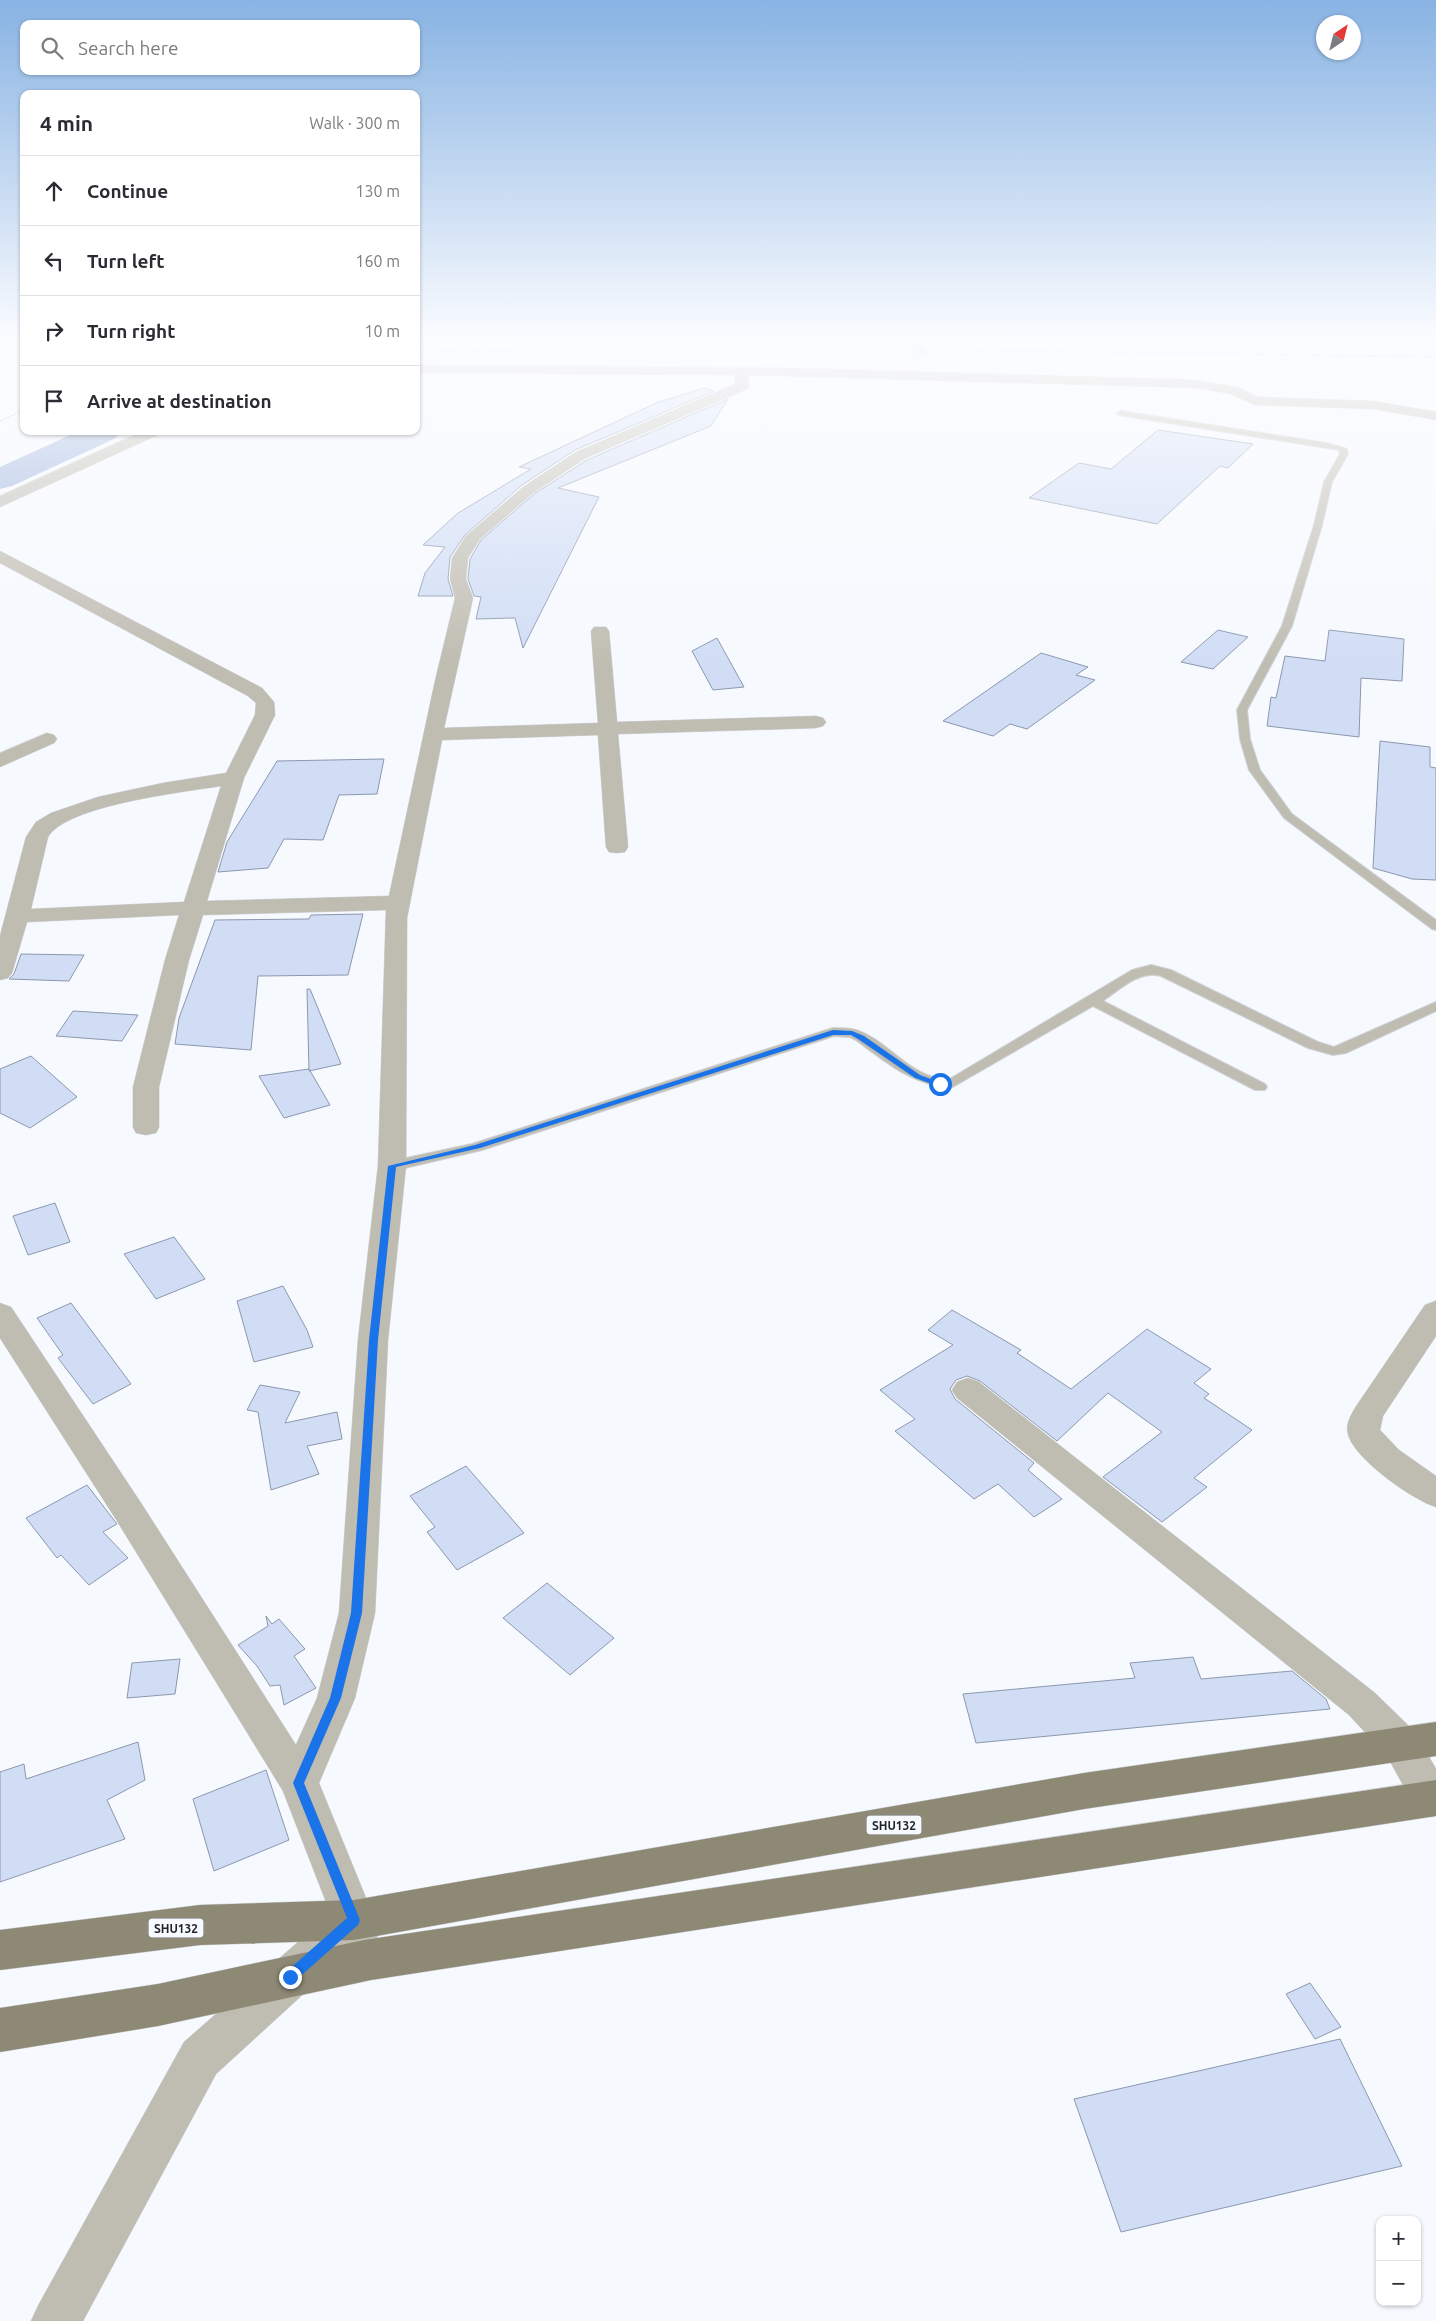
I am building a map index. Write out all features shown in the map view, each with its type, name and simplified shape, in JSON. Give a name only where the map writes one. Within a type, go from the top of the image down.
[{"type":"main road","name":"SHU132","points":[[363,1947],[1084,1791],[1419,1741]]},
{"type":"main road","name":"SHU132","points":[[0,1950],[200,1925],[363,1947],[1105,1847],[1434,1799]]},
{"type":"main road","points":[[0,2030],[158,2006],[290,1977]]},
{"type":"street","points":[[0,502],[115,449]]},
{"type":"street","points":[[298,1783],[336,1698],[357,1613],[374,1340],[392,1166],[396,918],[433,734],[464,598],[458,579],[460,558],[474,536],[528,490],[580,456],[595,449]]},
{"type":"street","points":[[0,556],[255,692],[265,702],[265,715],[234,778],[177,960],[146,1087],[146,1127]]},
{"type":"street","points":[[600,631],[617,847]]},
{"type":"street","points":[[433,734],[816,722]]},
{"type":"street","points":[[0,761],[48,740]]},
{"type":"street","points":[[0,973],[18,916],[38,837],[43,828],[54,819],[92,805],[234,778]]},
{"type":"street","points":[[18,916],[193,908],[399,904]]},
{"type":"street","points":[[1436,1312],[1368,1413],[1364,1429],[1365,1435],[1375,1448],[1436,1494]]},
{"type":"street","points":[[0,1314],[129,1512],[298,1783],[363,1947],[290,1977],[200,2058],[56,2321]]},
{"type":"street","points":[[968,1390],[1362,1704],[1419,1741],[1434,1799]]},
{"type":"lane","points":[[1341,449],[1344,454],[1328,482],[1318,525],[1287,626],[1242,710],[1244,739],[1254,770],[1288,816],[1436,926]]},
{"type":"lane","points":[[392,1166],[477,1147],[833,1032],[852,1033],[861,1037],[917,1076],[940,1084],[951,1084],[1093,1001],[1137,972],[1145,970],[1158,970],[1313,1045],[1333,1052],[1342,1050],[1436,1006]]},
{"type":"lane","points":[[1093,1001],[1260,1087]]},
{"type":"building","points":[[557,449],[577,449],[522,485],[465,535],[450,557],[448,579],[453,596],[418,596],[425,573],[445,547],[423,545],[458,513],[531,469],[519,467]]},
{"type":"building","points":[[612,449],[653,449],[558,488],[599,497],[523,648],[515,618],[476,619],[481,597],[474,596],[468,579],[470,559],[481,540],[534,494],[587,460]]},
{"type":"building","points":[[1135,449],[1247,449],[1228,468],[1220,466],[1157,524],[1029,498],[1079,463],[1111,469]]},
{"type":"building","points":[[1218,630],[1248,637],[1213,669],[1181,662]]},
{"type":"building","points":[[1329,630],[1404,639],[1402,681],[1361,678],[1359,737],[1267,726],[1271,697],[1276,698],[1285,656],[1325,661]]},
{"type":"building","points":[[717,638],[744,687],[713,690],[692,651]]},
{"type":"building","points":[[1041,653],[1088,667],[1076,675],[1095,680],[1027,729],[1010,724],[993,736],[943,721]]},
{"type":"building","points":[[1380,741],[1430,747],[1430,767],[1436,768],[1436,880],[1412,879],[1373,868]]},
{"type":"building","points":[[384,759],[377,794],[339,795],[323,840],[284,839],[268,868],[218,872],[227,842],[277,761]]},
{"type":"building","points":[[363,914],[348,975],[258,976],[251,1050],[175,1044],[179,1018],[215,920],[309,919],[311,915]]},
{"type":"building","points":[[21,954],[84,955],[69,981],[9,979],[14,974]]},
{"type":"building","points":[[307,989],[310,989],[341,1064],[309,1071]]},
{"type":"building","points":[[73,1011],[138,1015],[122,1041],[56,1036]]},
{"type":"building","points":[[31,1056],[77,1097],[30,1128],[0,1113],[0,1069]]},
{"type":"building","points":[[309,1069],[330,1105],[284,1118],[259,1076]]},
{"type":"building","points":[[55,1203],[70,1242],[28,1255],[13,1216]]},
{"type":"building","points":[[174,1237],[205,1279],[156,1299],[124,1254]]},
{"type":"building","points":[[283,1286],[307,1330],[313,1347],[254,1362],[237,1301]]},
{"type":"building","points":[[71,1303],[131,1384],[93,1404],[58,1358],[63,1355],[37,1318]]},
{"type":"building","points":[[952,1310],[1021,1350],[1017,1353],[1071,1389],[1147,1329],[1211,1369],[1194,1383],[1209,1394],[1204,1398],[1252,1430],[1194,1478],[1207,1487],[1162,1522],[1103,1477],[1162,1432],[1108,1393],[1057,1441],[980,1381],[967,1376],[956,1380],[950,1389],[955,1399],[1034,1463],[1028,1470],[1062,1499],[1034,1517],[998,1484],[974,1499],[895,1431],[915,1419],[880,1390],[953,1345],[928,1330]]},
{"type":"building","points":[[260,1385],[300,1392],[285,1423],[337,1412],[342,1439],[307,1446],[319,1474],[271,1490],[258,1412],[247,1410]]},
{"type":"building","points":[[466,1466],[524,1533],[457,1570],[427,1532],[435,1527],[410,1496]]},
{"type":"building","points":[[87,1485],[117,1524],[103,1532],[128,1558],[89,1585],[61,1555],[57,1558],[26,1518]]},
{"type":"building","points":[[547,1583],[614,1638],[570,1675],[503,1618]]},
{"type":"building","points":[[266,1616],[272,1624],[279,1619],[305,1649],[294,1656],[316,1688],[284,1705],[280,1685],[270,1686],[257,1666],[238,1645],[268,1626]]},
{"type":"building","points":[[1193,1657],[1201,1679],[1292,1671],[1326,1699],[1330,1709],[976,1743],[963,1694],[1135,1678],[1130,1663]]},
{"type":"building","points":[[180,1659],[175,1694],[127,1698],[132,1663]]},
{"type":"building","points":[[138,1742],[145,1780],[107,1800],[125,1839],[0,1882],[0,1772],[24,1764],[26,1779]]},
{"type":"building","points":[[266,1770],[289,1840],[214,1871],[193,1799]]},
{"type":"building","points":[[1310,1983],[1341,2027],[1315,2039],[1286,1994]]},
{"type":"building","points":[[1340,2039],[1402,2166],[1121,2232],[1074,2099]]},
{"type":"waterway","points":[[0,479],[65,449]]},
{"type":"route","points":[[290,1977],[354,1920],[298,1783],[315,1749],[336,1698],[357,1613],[374,1340],[392,1166],[477,1147],[833,1032],[852,1033],[861,1037],[917,1076],[940,1084]]}]
